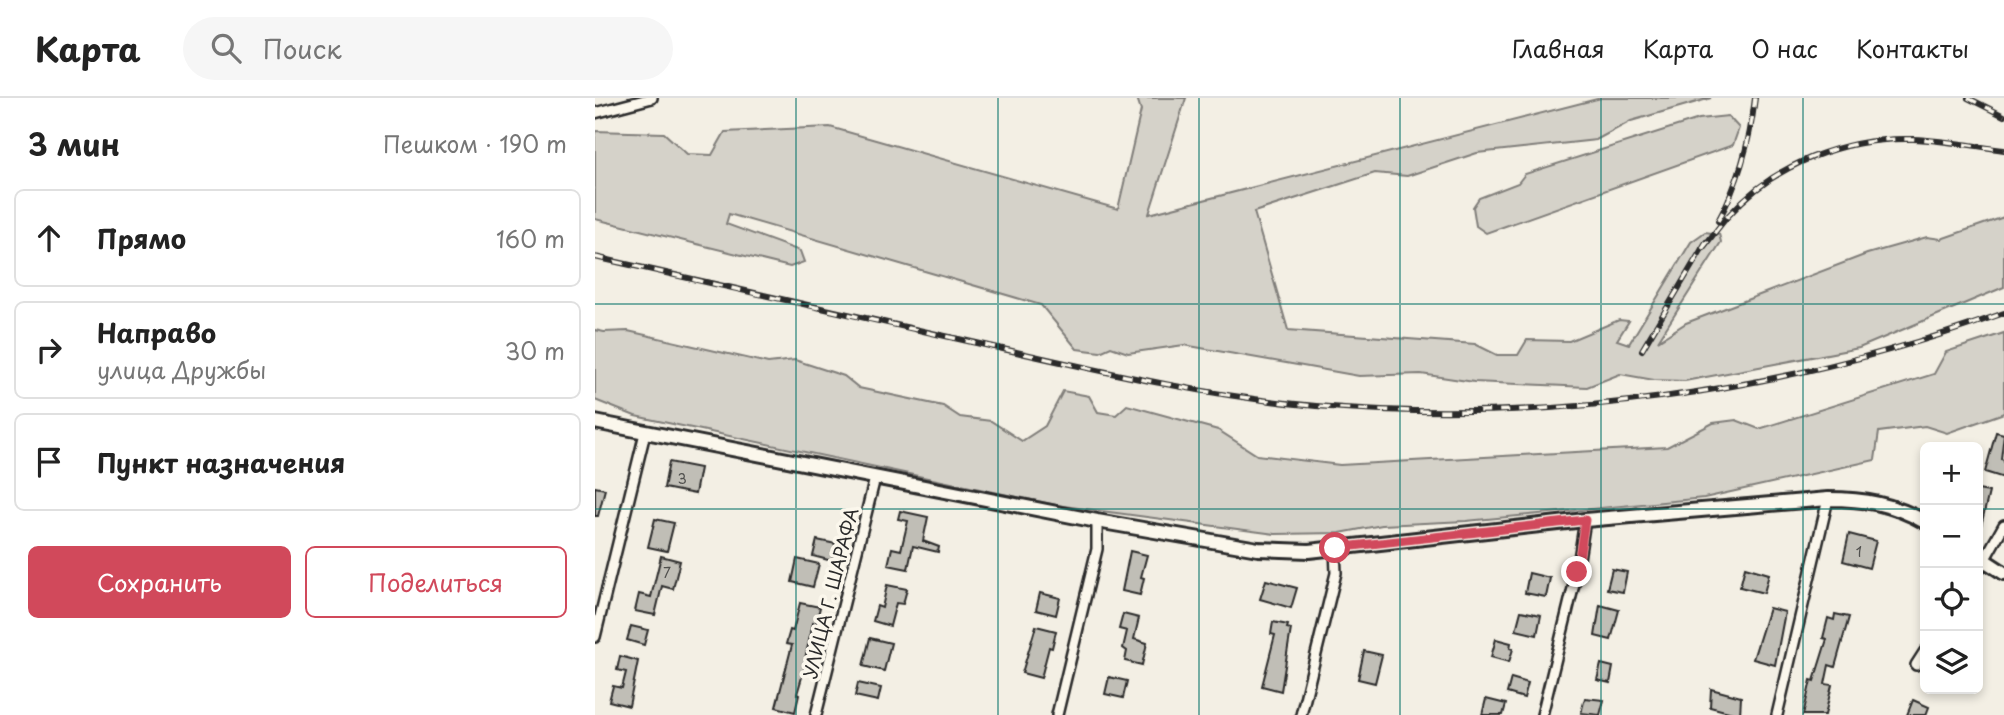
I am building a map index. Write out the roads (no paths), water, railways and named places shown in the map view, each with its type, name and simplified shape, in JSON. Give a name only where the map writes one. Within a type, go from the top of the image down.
[{"type":"street","points":[[595,113],[652,98]]},
{"type":"street","points":[[595,422],[1097,521],[1258,549],[1309,551],[1585,520],[1828,499],[1880,503],[1906,511],[1920,519]]},
{"type":"street","points":[[595,637],[645,433]]},
{"type":"street","name":"УЛИЦА Г. ШАРАФА","points":[[816,715],[875,478]]},
{"type":"street","points":[[1777,715],[1828,499]]},
{"type":"street","points":[[1542,715],[1577,572],[1585,520]]},
{"type":"street","points":[[1057,715],[1097,549],[1097,521]]},
{"type":"street","points":[[1983,558],[2004,525]]},
{"type":"street","points":[[1301,715],[1336,573],[1335,548]]},
{"type":"street","points":[[1983,564],[2004,573]]},
{"type":"street","points":[[1916,665],[1920,658]]},
{"type":"railway","points":[[1718,221],[1743,161],[1755,98]]},
{"type":"railway","points":[[1968,98],[2004,116]]},
{"type":"railway","points":[[1702,249],[1747,197],[1767,181],[1812,157],[1862,143],[1913,139],[2004,150]]},
{"type":"railway","points":[[1642,350],[1706,242]]},
{"type":"railway","points":[[595,257],[1159,383],[1277,402],[1403,411],[1491,411],[1578,406],[1665,397],[1751,383],[1921,341],[2004,313]]}]
